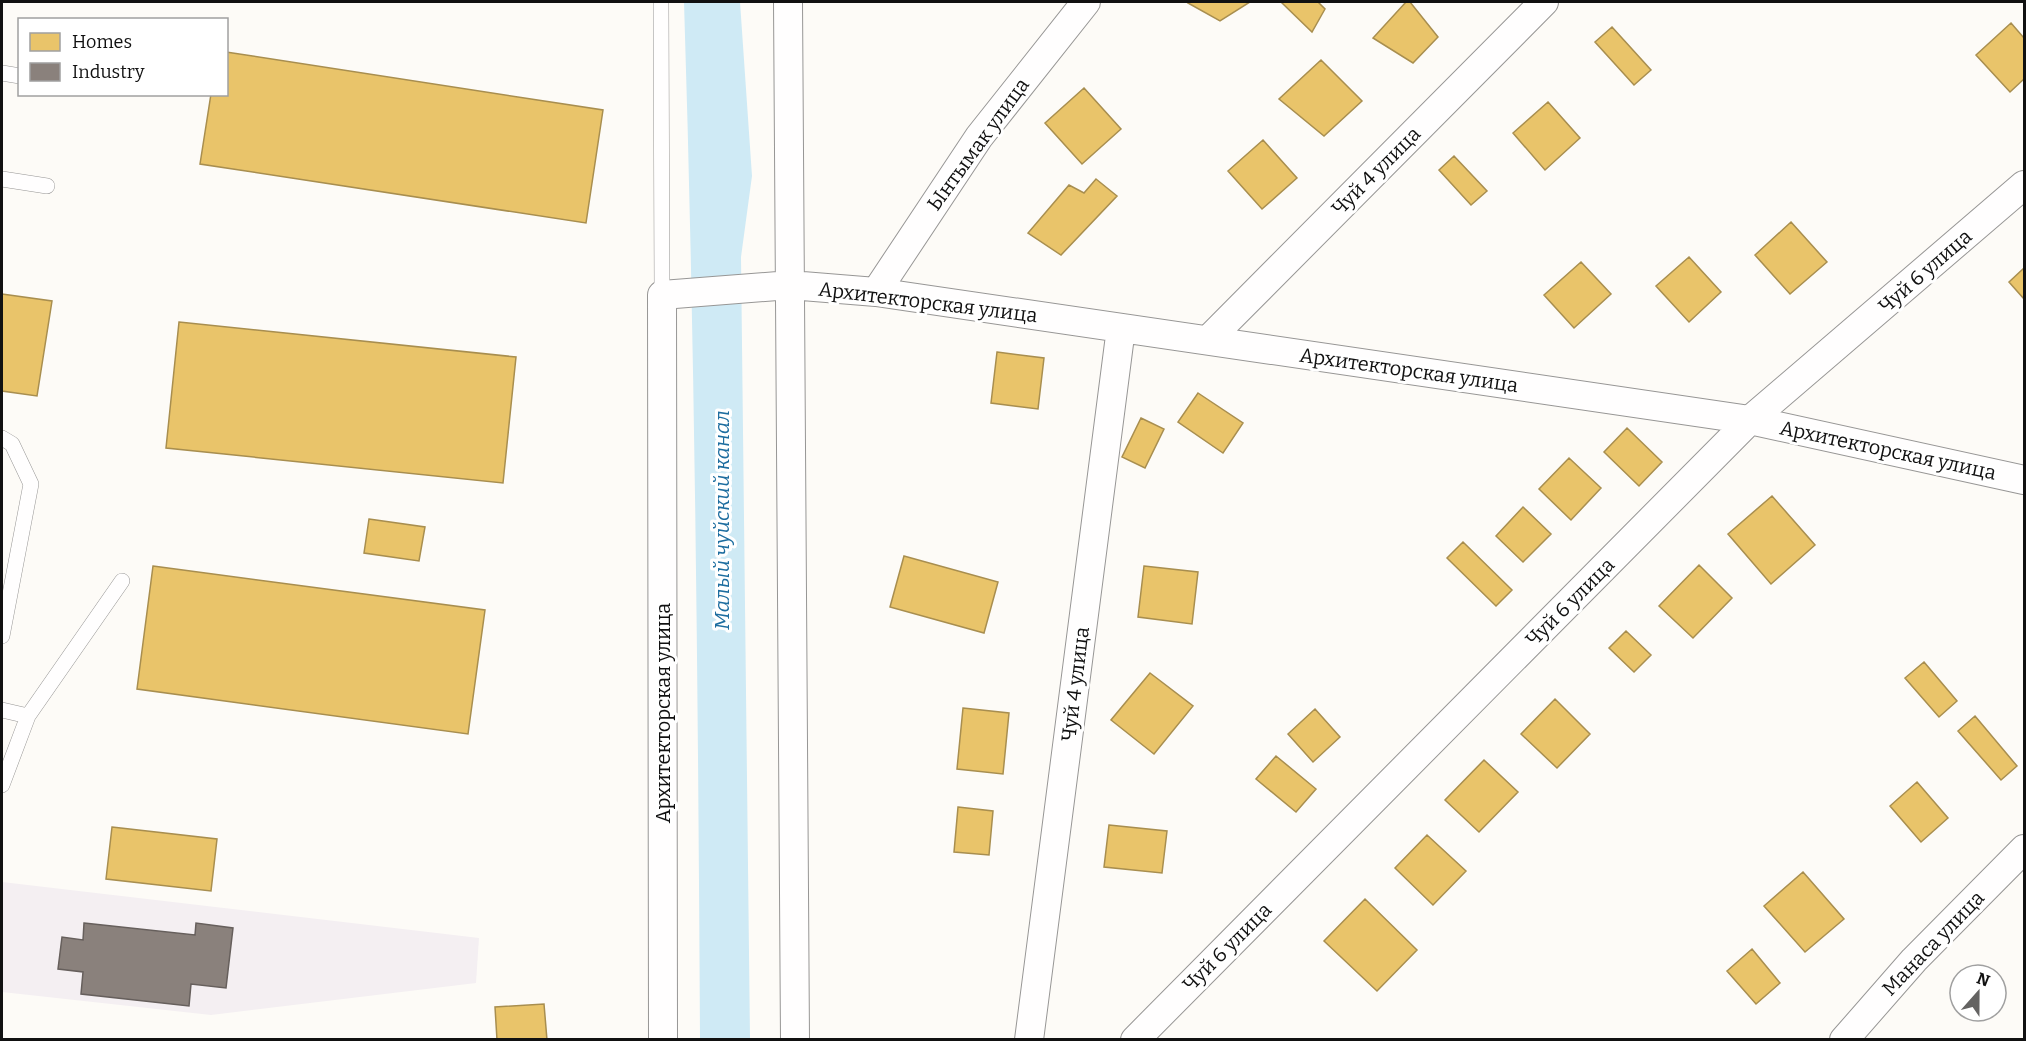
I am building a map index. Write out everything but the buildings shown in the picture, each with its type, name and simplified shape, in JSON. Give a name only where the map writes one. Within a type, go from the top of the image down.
[{"type":"street","points":[[788,2],[795,1040]]},
{"type":"street","name":"Ынтымак улица","points":[[876,292],[979,136],[1086,2]]},
{"type":"street","name":"Чуй 4 улица","points":[[1208,340],[1544,2]]},
{"type":"street","name":"Чуй 6 улица","points":[[1135,1040],[1750,420],[2025,186]]},
{"type":"street","name":"Архитекторская улица","points":[[663,1040],[671,294],[790,285],[876,292],[1750,420],[2025,480]]},
{"type":"street","name":"Чуй 4 улица","points":[[1029,1040],[1121,328]]},
{"type":"street","name":"Манаса улица","points":[[1844,1040],[1914,960],[2025,849]]},
{"type":"lane","points":[[661,2],[671,294]]},
{"type":"lane","points":[[2,73],[18,76]]},
{"type":"lane","points":[[2,179],[46,186]]},
{"type":"lane","points":[[2,438],[12,444],[32,484],[2,636]]},
{"type":"lane","points":[[2,784],[28,716],[122,581]]},
{"type":"lane","points":[[2,710],[28,716]]},
{"type":"shaded area","points":[[2,882],[479,938],[476,983],[211,1015],[2,992]]},
{"type":"water","name":"Малый чуйский канал","points":[[684,2],[740,2],[752,176],[741,257],[750,1039],[700,1039],[695,520]]}]
